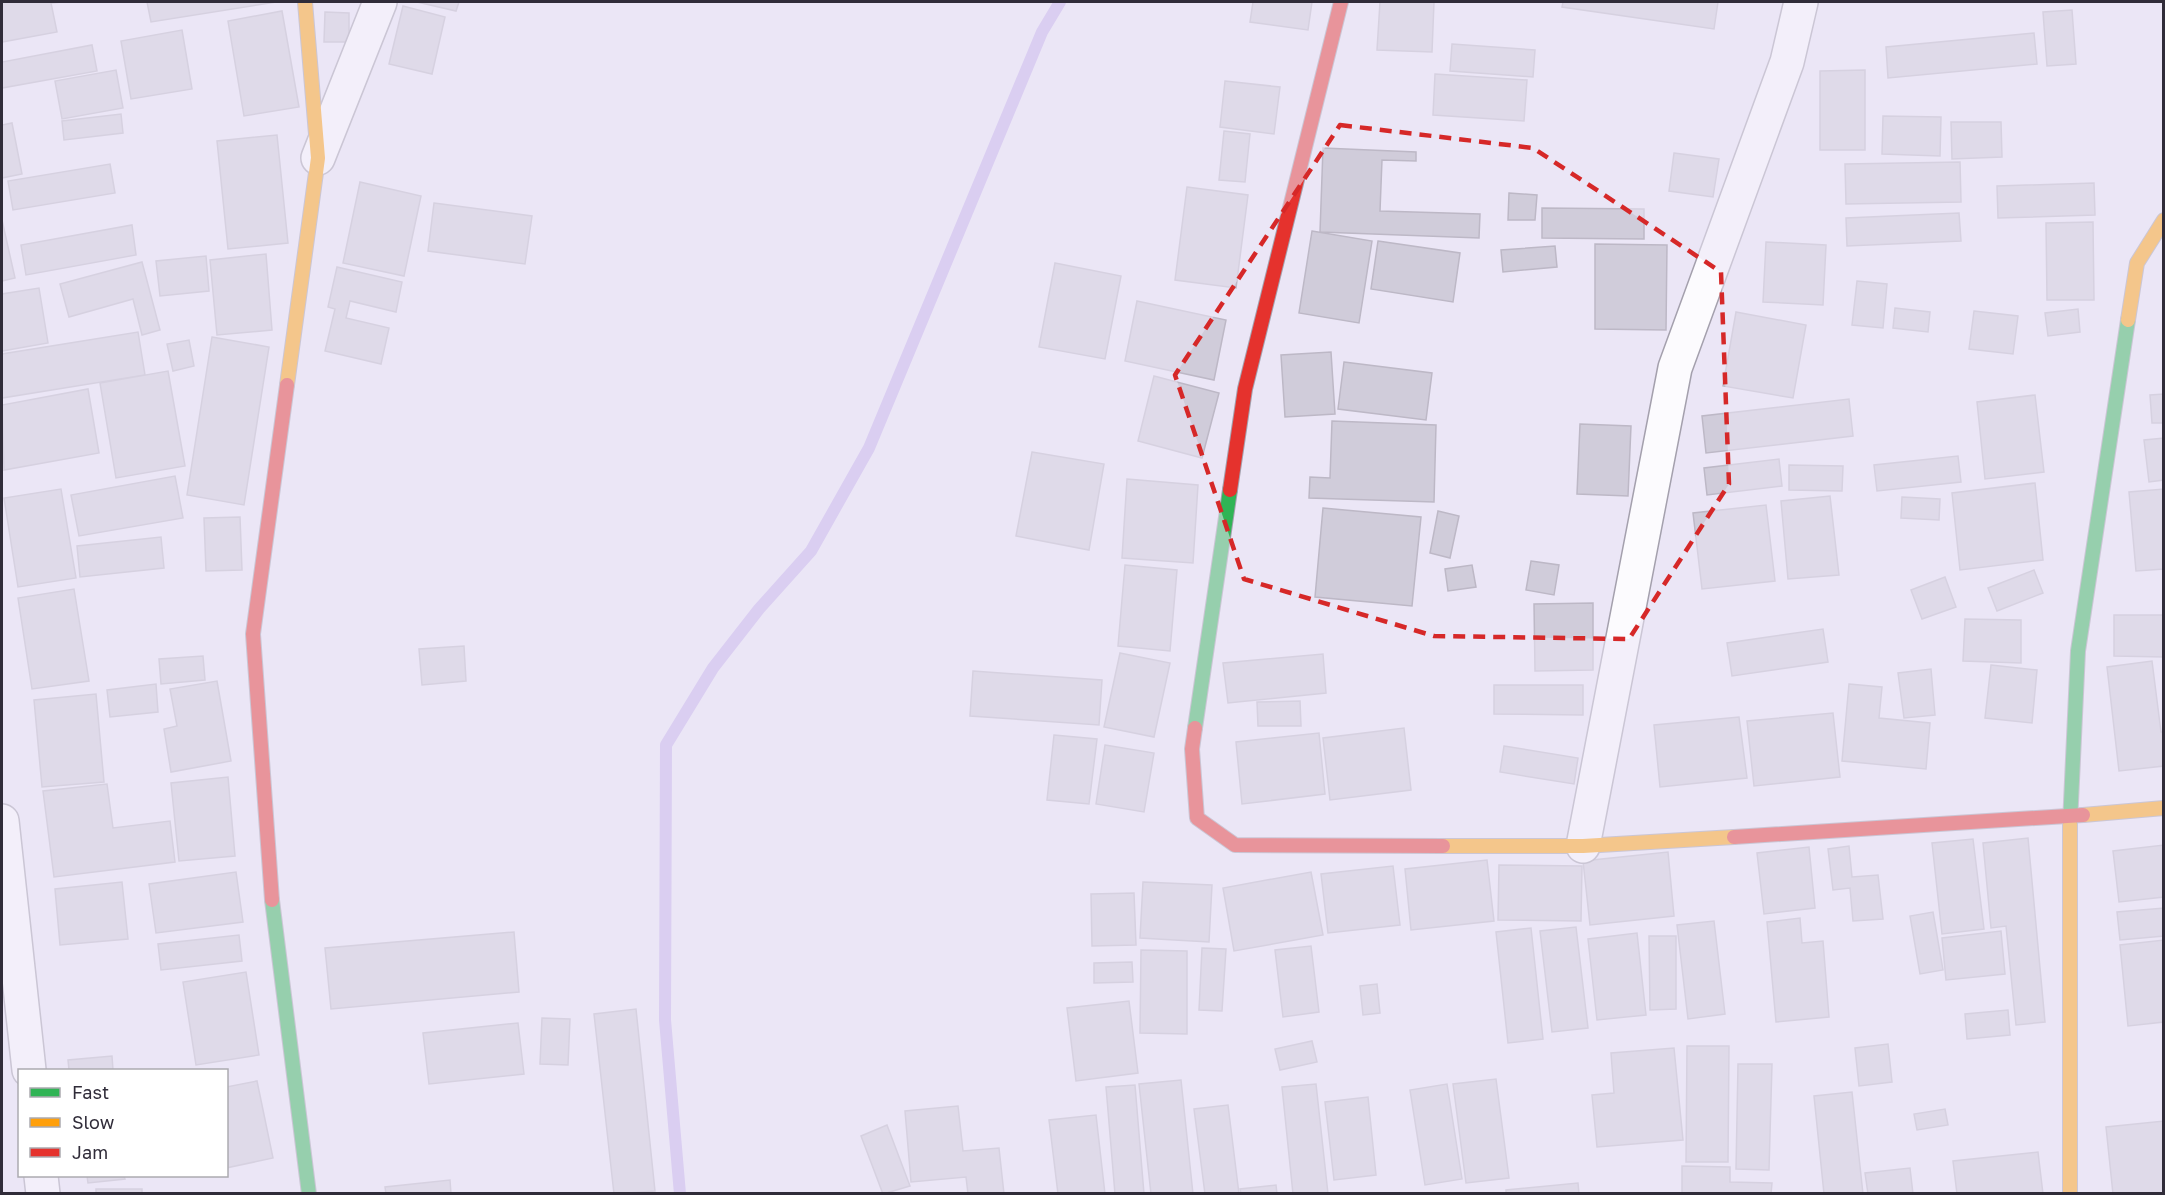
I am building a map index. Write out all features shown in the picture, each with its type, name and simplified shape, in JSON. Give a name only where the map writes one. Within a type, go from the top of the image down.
[{"type":"street","points":[[305,2],[318,158],[253,634],[272,904],[309,1194]]},
{"type":"street","points":[[318,158],[380,2]]},
{"type":"street","points":[[1341,2],[1245,389],[1192,749],[1197,819],[1235,845],[1583,846],[2070,816],[2163,808]]},
{"type":"street","points":[[1583,846],[1675,368],[1787,62],[1801,2]]},
{"type":"street","points":[[2070,1194],[2070,816],[2078,651],[2137,263],[2163,220]]},
{"type":"street","points":[[2,821],[29,1069]]},
{"type":"street","points":[[41,1177],[43,1194]]},
{"type":"highlighted area","points":[[1340,125],[1533,148],[1721,272],[1729,484],[1629,639],[1434,636],[1244,579],[1175,375]]},
{"type":"building","points":[[2,2],[62,2],[51,3],[57,32],[2,42]]},
{"type":"building","points":[[147,2],[276,2],[151,22]]},
{"type":"building","points":[[417,2],[459,2],[456,11]]},
{"type":"building","points":[[1253,2],[1312,2],[1308,30],[1250,22]]},
{"type":"building","points":[[1380,2],[1434,2],[1432,52],[1377,50]]},
{"type":"building","points":[[1563,2],[1718,2],[1714,29],[1562,7]]},
{"type":"building","points":[[403,6],[445,17],[432,74],[389,64]]},
{"type":"building","points":[[2072,10],[2076,64],[2047,66],[2043,12]]},
{"type":"building","points":[[282,11],[299,107],[244,116],[228,21]]},
{"type":"building","points":[[325,12],[349,13],[349,42],[324,42]]},
{"type":"building","points":[[182,30],[192,89],[131,99],[121,41]]},
{"type":"building","points":[[2034,33],[2037,64],[1888,78],[1886,47]]},
{"type":"building","points":[[1452,44],[1535,50],[1533,77],[1450,71]]},
{"type":"building","points":[[92,45],[97,71],[2,88],[2,62]]},
{"type":"building","points":[[116,70],[123,108],[62,119],[55,81]]},
{"type":"building","points":[[1865,70],[1865,150],[1820,150],[1820,71]]},
{"type":"building","points":[[1435,74],[1527,80],[1524,121],[1433,115]]},
{"type":"building","points":[[1225,81],[1280,87],[1274,134],[1220,127]]},
{"type":"building","points":[[121,114],[123,133],[64,140],[62,121]]},
{"type":"building","points":[[1883,116],[1941,117],[1940,156],[1882,154]]},
{"type":"building","points":[[1951,122],[2001,122],[2002,157],[1952,159]]},
{"type":"building","points":[[12,123],[22,174],[2,178],[2,125]]},
{"type":"building","points":[[1224,131],[1250,134],[1245,182],[1219,180]]},
{"type":"building","points":[[277,135],[288,243],[228,249],[217,141]]},
{"type":"building","points":[[1323,148],[1416,152],[1416,161],[1382,160],[1380,211],[1480,214],[1479,238],[1320,232]]},
{"type":"building","points":[[1674,153],[1719,159],[1713,197],[1669,191]]},
{"type":"building","points":[[1960,162],[1961,202],[1846,204],[1845,164]]},
{"type":"building","points":[[110,164],[115,193],[13,210],[8,181]]},
{"type":"building","points":[[360,182],[421,196],[404,276],[343,263]]},
{"type":"building","points":[[2094,183],[2095,215],[1998,218],[1997,186]]},
{"type":"building","points":[[1187,187],[1248,195],[1236,288],[1175,280]]},
{"type":"building","points":[[1509,193],[1537,195],[1535,220],[1508,220]]},
{"type":"building","points":[[434,203],[532,216],[525,264],[428,251]]},
{"type":"building","points":[[1542,208],[1644,209],[1644,239],[1542,238]]},
{"type":"building","points":[[1959,213],[1961,241],[1847,246],[1846,218]]},
{"type":"building","points":[[2,220],[15,278],[2,281]]},
{"type":"building","points":[[2093,222],[2094,300],[2047,300],[2046,223]]},
{"type":"building","points":[[132,225],[136,255],[26,275],[21,245]]},
{"type":"building","points":[[1312,231],[1372,241],[1359,323],[1299,313]]},
{"type":"building","points":[[1378,241],[1460,253],[1453,302],[1371,289]]},
{"type":"building","points":[[1766,242],[1826,245],[1823,305],[1763,302]]},
{"type":"building","points":[[1595,244],[1667,245],[1666,330],[1595,329]]},
{"type":"building","points":[[1555,246],[1557,267],[1503,272],[1501,250]]},
{"type":"building","points":[[266,254],[272,330],[217,335],[210,260]]},
{"type":"building","points":[[206,256],[209,291],[160,296],[156,261]]},
{"type":"building","points":[[142,262],[160,330],[142,335],[133,299],[69,317],[60,284]]},
{"type":"building","points":[[1055,263],[1121,276],[1105,359],[1039,347]]},
{"type":"building","points":[[337,267],[402,282],[396,312],[350,301],[346,318],[389,328],[381,364],[325,351],[335,309],[328,307]]},
{"type":"building","points":[[1857,281],[1887,284],[1883,328],[1852,325]]},
{"type":"building","points":[[39,288],[48,343],[2,351],[2,294]]},
{"type":"building","points":[[1137,301],[1226,320],[1214,380],[1125,361]]},
{"type":"building","points":[[1895,308],[1930,312],[1928,332],[1893,328]]},
{"type":"building","points":[[2078,309],[2080,332],[2048,336],[2045,313]]},
{"type":"building","points":[[1974,311],[2018,316],[2013,354],[1969,349]]},
{"type":"building","points":[[1736,312],[1806,325],[1793,398],[1723,386]]},
{"type":"building","points":[[138,332],[145,375],[2,398],[2,354]]},
{"type":"building","points":[[212,337],[269,347],[244,505],[187,495]]},
{"type":"building","points":[[189,340],[194,366],[173,371],[167,344]]},
{"type":"building","points":[[1331,352],[1335,414],[1285,417],[1281,355]]},
{"type":"building","points":[[1344,362],[1432,373],[1426,420],[1338,409]]},
{"type":"building","points":[[168,371],[185,466],[116,478],[100,383]]},
{"type":"building","points":[[1154,376],[1219,393],[1202,458],[1138,441]]},
{"type":"building","points":[[88,389],[99,453],[4,470],[2,405]]},
{"type":"building","points":[[2164,394],[2164,423],[2152,423],[2150,395]]},
{"type":"building","points":[[2035,395],[2044,472],[1985,479],[1977,402]]},
{"type":"building","points":[[1849,399],[1853,436],[1706,453],[1702,416]]},
{"type":"building","points":[[1332,421],[1436,425],[1434,502],[1309,498],[1310,477],[1330,478]]},
{"type":"building","points":[[1580,424],[1631,426],[1628,496],[1577,494]]},
{"type":"building","points":[[2164,438],[2164,480],[2149,482],[2144,440]]},
{"type":"building","points":[[1032,452],[1104,464],[1089,550],[1016,536]]},
{"type":"building","points":[[1958,456],[1961,482],[1877,491],[1874,465]]},
{"type":"building","points":[[1779,459],[1782,486],[1707,495],[1704,468]]},
{"type":"building","points":[[1789,465],[1843,466],[1842,491],[1789,490]]},
{"type":"building","points":[[175,476],[183,518],[79,536],[71,495]]},
{"type":"building","points":[[1127,479],[1198,485],[1193,563],[1122,558]]},
{"type":"building","points":[[2035,483],[2043,560],[1960,570],[1952,493]]},
{"type":"building","points":[[61,489],[76,578],[18,587],[4,498]]},
{"type":"building","points":[[2164,489],[2164,569],[2136,571],[2129,492]]},
{"type":"building","points":[[1830,496],[1839,575],[1788,579],[1781,501]]},
{"type":"building","points":[[1902,497],[1940,499],[1939,520],[1901,518]]},
{"type":"building","points":[[1766,505],[1775,581],[1702,589],[1693,513]]},
{"type":"building","points":[[1323,508],[1421,517],[1412,606],[1315,597]]},
{"type":"building","points":[[1438,511],[1459,516],[1450,558],[1430,553]]},
{"type":"building","points":[[240,517],[242,570],[206,571],[204,518]]},
{"type":"building","points":[[161,537],[164,568],[80,577],[77,546]]},
{"type":"building","points":[[1531,561],[1559,565],[1554,595],[1526,590]]},
{"type":"building","points":[[1125,565],[1177,570],[1170,651],[1118,646]]},
{"type":"building","points":[[1472,565],[1476,587],[1448,591],[1445,569]]},
{"type":"building","points":[[2034,570],[2043,593],[1997,611],[1988,588]]},
{"type":"building","points":[[1945,577],[1956,607],[1922,619],[1911,590]]},
{"type":"building","points":[[74,589],[89,681],[32,689],[18,598]]},
{"type":"building","points":[[1593,603],[1593,670],[1535,671],[1534,604]]},
{"type":"building","points":[[2114,615],[2164,615],[2164,657],[2114,656]]},
{"type":"building","points":[[1965,619],[2021,620],[2021,663],[1963,661]]},
{"type":"building","points":[[1823,629],[1828,662],[1732,676],[1727,643]]},
{"type":"building","points":[[464,646],[466,681],[422,685],[419,649]]},
{"type":"building","points":[[1120,653],[1170,663],[1154,737],[1104,727]]},
{"type":"building","points":[[1323,654],[1326,693],[1228,703],[1223,663]]},
{"type":"building","points":[[203,656],[205,680],[161,684],[159,659]]},
{"type":"building","points":[[2152,661],[2161,732],[2164,732],[2164,766],[2119,771],[2107,667]]},
{"type":"building","points":[[1991,665],[2037,670],[2032,723],[1985,718]]},
{"type":"building","points":[[1931,669],[1935,715],[1904,718],[1898,673]]},
{"type":"building","points":[[973,671],[1102,680],[1099,725],[970,716]]},
{"type":"building","points":[[217,681],[231,761],[171,772],[164,729],[177,726],[170,689]]},
{"type":"building","points":[[156,684],[158,712],[110,717],[107,690]]},
{"type":"building","points":[[1849,684],[1882,687],[1879,718],[1930,723],[1926,769],[1842,761]]},
{"type":"building","points":[[1494,685],[1583,685],[1583,715],[1494,714]]},
{"type":"building","points":[[96,694],[104,782],[42,787],[34,700]]},
{"type":"building","points":[[1300,701],[1301,726],[1258,726],[1257,702]]},
{"type":"building","points":[[1833,713],[1840,777],[1754,786],[1747,721]]},
{"type":"building","points":[[1739,717],[1747,778],[1660,787],[1654,725]]},
{"type":"building","points":[[1404,728],[1411,790],[1330,800],[1323,738]]},
{"type":"building","points":[[1319,733],[1325,794],[1242,804],[1236,742]]},
{"type":"building","points":[[1054,735],[1097,739],[1089,804],[1047,800]]},
{"type":"building","points":[[1105,745],[1154,753],[1144,812],[1096,804]]},
{"type":"building","points":[[1504,746],[1578,758],[1574,784],[1500,772]]},
{"type":"building","points":[[228,777],[235,856],[179,861],[171,783]]},
{"type":"building","points":[[107,784],[113,828],[170,821],[175,862],[54,877],[43,791]]},
{"type":"building","points":[[2028,838],[2045,1022],[2016,1025],[2006,926],[1991,928],[1983,843]]},
{"type":"building","points":[[1973,839],[1984,929],[1942,934],[1932,843]]},
{"type":"building","points":[[2164,845],[2164,897],[2119,902],[2113,851]]},
{"type":"building","points":[[1849,846],[1852,877],[1878,875],[1883,919],[1853,921],[1850,888],[1833,890],[1828,849]]},
{"type":"building","points":[[1809,847],[1815,908],[1764,914],[1757,853]]},
{"type":"building","points":[[1668,852],[1674,916],[1590,925],[1583,861]]},
{"type":"building","points":[[1487,860],[1494,921],[1411,930],[1405,869]]},
{"type":"building","points":[[1499,865],[1582,866],[1581,921],[1498,920]]},
{"type":"building","points":[[1393,866],[1400,925],[1328,933],[1321,874]]},
{"type":"building","points":[[236,872],[243,922],[156,933],[149,884]]},
{"type":"building","points":[[1311,872],[1323,935],[1234,951],[1223,888]]},
{"type":"building","points":[[122,882],[128,939],[60,945],[55,889]]},
{"type":"building","points":[[1143,882],[1212,885],[1209,942],[1140,938]]},
{"type":"building","points":[[1134,893],[1136,945],[1092,946],[1091,894]]},
{"type":"building","points":[[2164,908],[2164,936],[2120,940],[2117,912]]},
{"type":"building","points":[[1933,912],[1943,970],[1920,974],[1910,916]]},
{"type":"building","points":[[1800,918],[1802,943],[1823,941],[1829,1017],[1776,1022],[1767,922]]},
{"type":"building","points":[[1714,921],[1725,1014],[1688,1019],[1677,925]]},
{"type":"building","points":[[1576,927],[1588,1028],[1552,1032],[1540,931]]},
{"type":"building","points":[[1531,928],[1543,1039],[1508,1043],[1496,932]]},
{"type":"building","points":[[2001,931],[2005,974],[1946,980],[1942,938]]},
{"type":"building","points":[[514,932],[519,992],[331,1009],[325,948]]},
{"type":"building","points":[[1637,933],[1646,1015],[1597,1020],[1588,939]]},
{"type":"building","points":[[239,935],[242,961],[161,970],[158,944]]},
{"type":"building","points":[[1649,936],[1676,936],[1676,1009],[1650,1010]]},
{"type":"building","points":[[2164,940],[2164,1022],[2128,1026],[2120,945]]},
{"type":"building","points":[[1311,946],[1319,1012],[1283,1017],[1275,950]]},
{"type":"building","points":[[1202,948],[1226,949],[1222,1011],[1199,1010]]},
{"type":"building","points":[[1141,950],[1187,951],[1187,1034],[1140,1033]]},
{"type":"building","points":[[1132,962],[1133,982],[1094,983],[1094,963]]},
{"type":"building","points":[[246,972],[259,1055],[196,1065],[183,982]]},
{"type":"building","points":[[1377,984],[1380,1013],[1363,1015],[1360,986]]},
{"type":"building","points":[[1129,1001],[1138,1073],[1076,1081],[1067,1008]]},
{"type":"building","points":[[636,1009],[655,1191],[614,1194],[594,1014]]},
{"type":"building","points":[[2008,1010],[2010,1035],[1967,1039],[1965,1014]]},
{"type":"building","points":[[542,1018],[570,1019],[568,1065],[540,1064]]},
{"type":"building","points":[[518,1023],[524,1074],[429,1084],[423,1033]]},
{"type":"building","points":[[1312,1041],[1317,1062],[1280,1070],[1275,1049]]},
{"type":"building","points":[[1888,1044],[1892,1082],[1859,1086],[1855,1048]]},
{"type":"building","points":[[1687,1046],[1729,1046],[1728,1162],[1686,1162]]},
{"type":"building","points":[[1674,1048],[1683,1140],[1597,1147],[1592,1095],[1614,1093],[1611,1053]]},
{"type":"building","points":[[112,1056],[113,1069],[69,1069],[68,1060]]},
{"type":"building","points":[[1738,1064],[1772,1064],[1769,1170],[1736,1169]]},
{"type":"building","points":[[1496,1079],[1509,1178],[1466,1183],[1453,1084]]},
{"type":"building","points":[[1181,1080],[1193,1194],[1151,1194],[1139,1084]]},
{"type":"building","points":[[257,1081],[273,1158],[228,1168],[228,1087]]},
{"type":"building","points":[[1316,1084],[1328,1194],[1293,1194],[1282,1087]]},
{"type":"building","points":[[1447,1084],[1462,1179],[1425,1185],[1410,1090]]},
{"type":"building","points":[[1135,1085],[1144,1194],[1115,1194],[1106,1087]]},
{"type":"building","points":[[1852,1092],[1863,1194],[1824,1194],[1814,1096]]},
{"type":"building","points":[[1368,1097],[1376,1175],[1334,1180],[1325,1102]]},
{"type":"building","points":[[1228,1105],[1239,1194],[1205,1194],[1194,1109]]},
{"type":"building","points":[[958,1106],[963,1151],[999,1148],[1004,1194],[968,1194],[966,1177],[911,1182],[905,1111]]},
{"type":"building","points":[[1945,1109],[1948,1125],[1917,1130],[1914,1114]]},
{"type":"building","points":[[1096,1115],[1105,1194],[1058,1194],[1049,1120]]},
{"type":"building","points":[[2164,1121],[2164,1194],[2113,1194],[2106,1127]]},
{"type":"building","points":[[887,1125],[910,1186],[883,1194],[861,1136]]},
{"type":"building","points":[[2038,1152],[2043,1194],[1957,1194],[1953,1161]]},
{"type":"building","points":[[1682,1166],[1730,1167],[1730,1182],[1772,1183],[1771,1194],[1682,1194]]},
{"type":"building","points":[[1910,1168],[1913,1194],[1868,1194],[1865,1173]]},
{"type":"building","points":[[87,1177],[124,1177],[125,1179],[88,1183]]},
{"type":"building","points":[[450,1180],[451,1194],[386,1194],[385,1187]]},
{"type":"building","points":[[1578,1183],[1579,1194],[1506,1194],[1506,1190]]},
{"type":"building","points":[[1276,1185],[1277,1194],[1241,1194],[1240,1189]]},
{"type":"building","points":[[96,1189],[142,1189],[142,1194],[96,1194]]},
{"type":"waterway","points":[[680,1194],[665,1020],[666,745],[713,668],[759,609],[811,551],[869,448],[1042,32],[1060,2]]},
{"type":"traffic: fast","points":[[2070,824],[2078,651],[2128,320]]},
{"type":"traffic: fast","points":[[1195,728],[1230,490]]},
{"type":"traffic: fast","points":[[272,900],[309,1194]]},
{"type":"traffic: slow","points":[[287,385],[318,158],[305,2]]},
{"type":"traffic: slow","points":[[2128,320],[2137,263],[2164,220]]},
{"type":"traffic: slow","points":[[2083,815],[2164,808]]},
{"type":"traffic: slow","points":[[2070,824],[2070,1194]]},
{"type":"traffic: slow","points":[[1443,846],[1583,846],[1734,837]]},
{"type":"traffic: jam","points":[[1230,490],[1245,389],[1341,2]]},
{"type":"traffic: jam","points":[[272,900],[253,634],[287,385]]},
{"type":"traffic: jam","points":[[1195,728],[1192,749],[1197,818],[1235,845],[1443,846]]},
{"type":"traffic: jam","points":[[1734,837],[2083,815]]}]
